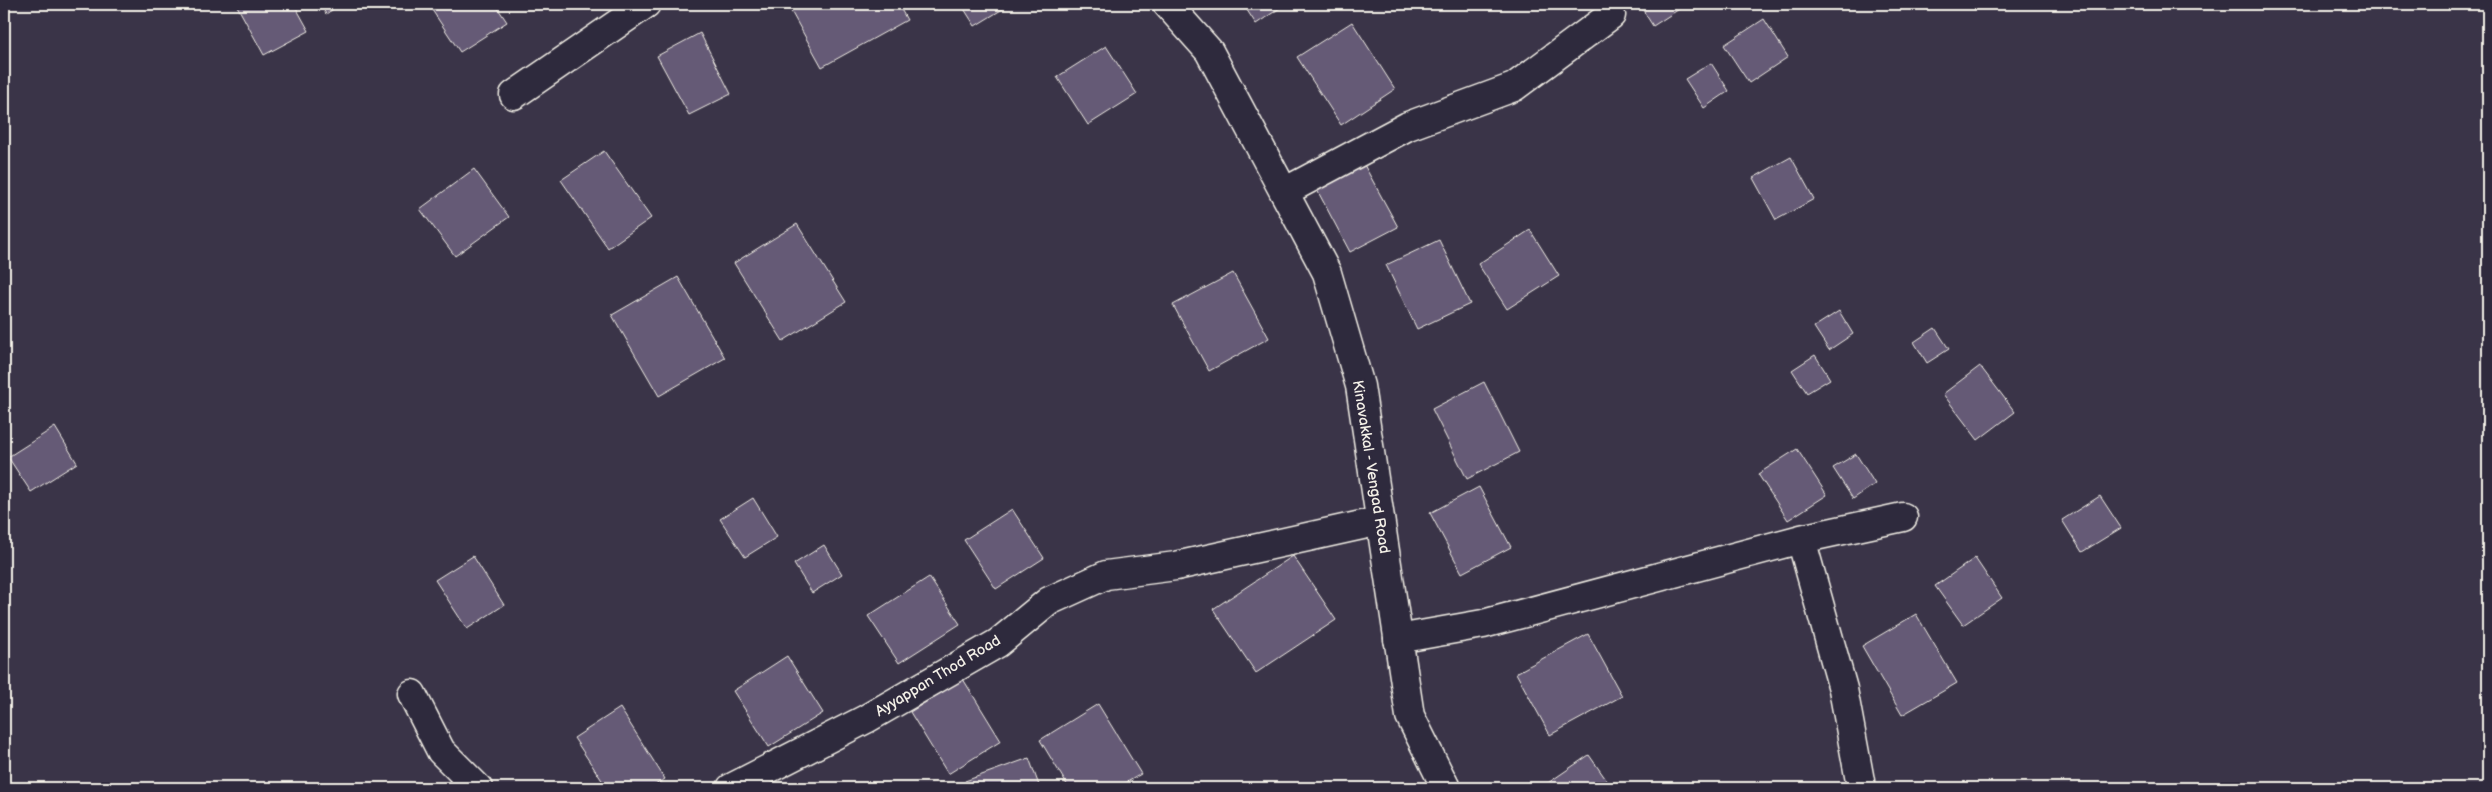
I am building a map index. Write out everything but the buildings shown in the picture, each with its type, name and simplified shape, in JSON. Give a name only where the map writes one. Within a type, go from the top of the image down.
[{"type":"street","points":[[514,95],[646,4]]},
{"type":"street","name":"Kinavakkal - Vengad Road","points":[[1167,4],[1209,51],[1327,273],[1360,386],[1410,716],[1446,788]]},
{"type":"street","points":[[1284,192],[1408,126],[1514,87],[1611,15]]},
{"type":"street","points":[[1398,639],[1483,624],[1800,539],[1903,517]]},
{"type":"street","name":"Ayyappan Thod Road","points":[[730,788],[866,719],[998,642],[1049,601],[1106,575],[1176,566],[1380,521]]},
{"type":"street","points":[[1800,539],[1843,689],[1860,781]]},
{"type":"street","points":[[412,694],[441,750],[478,788]]}]
